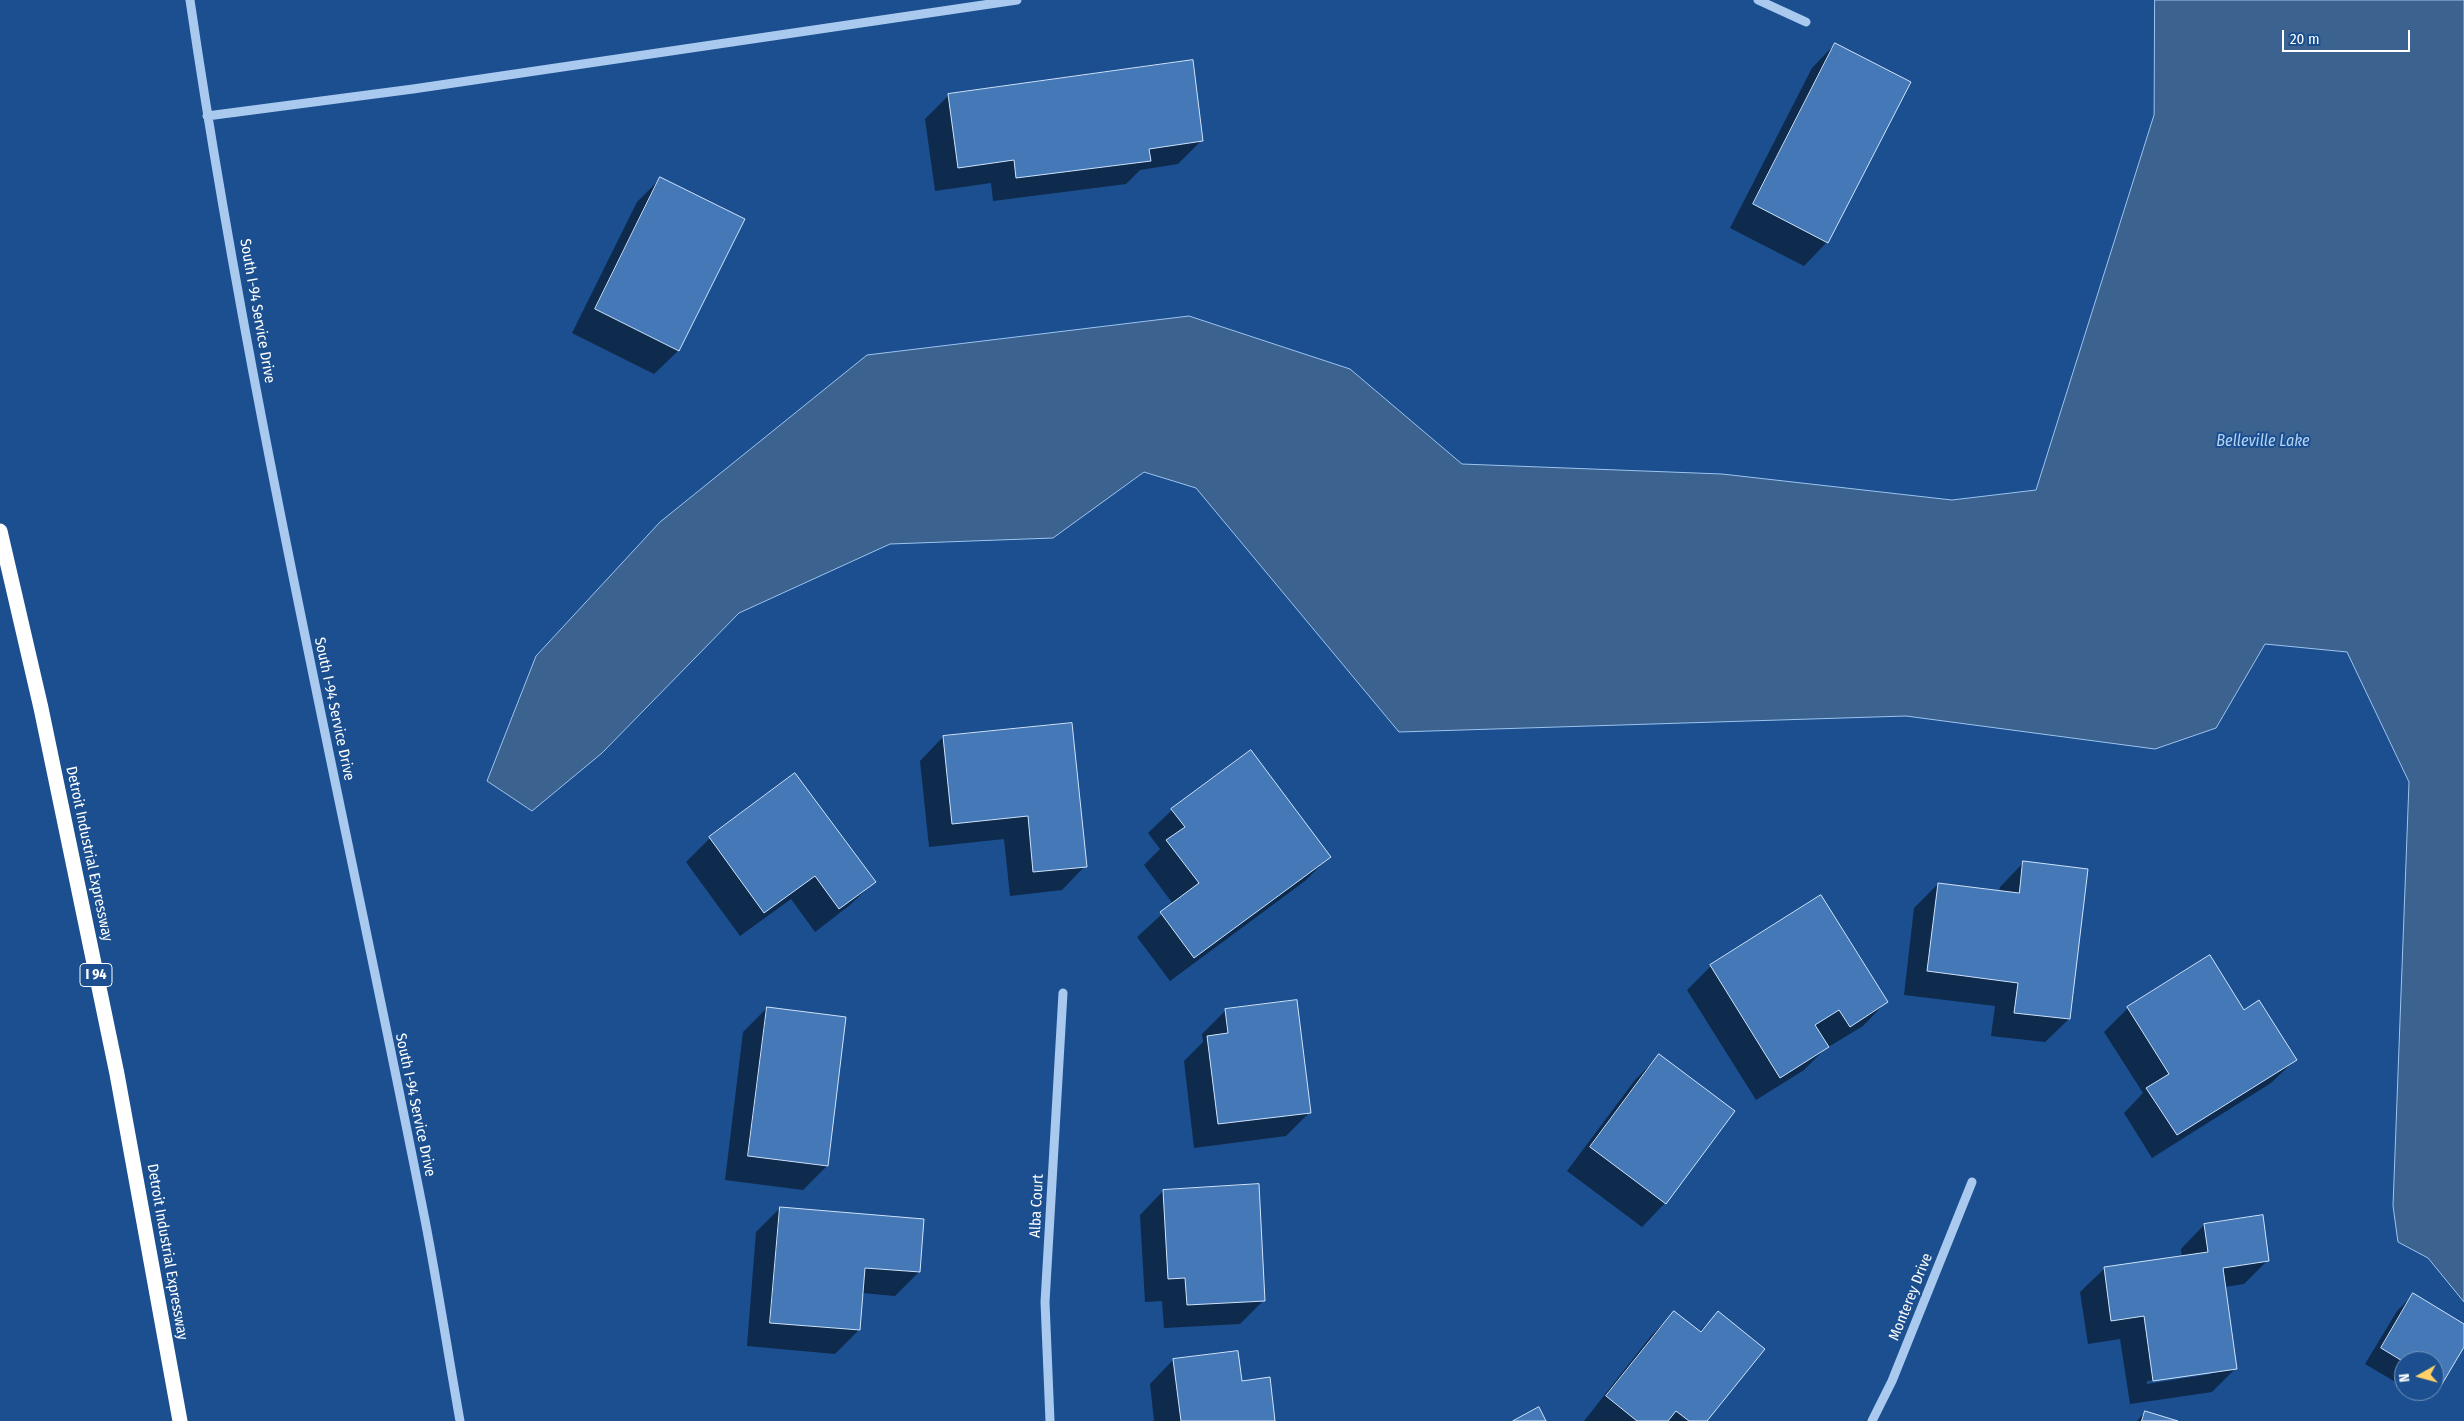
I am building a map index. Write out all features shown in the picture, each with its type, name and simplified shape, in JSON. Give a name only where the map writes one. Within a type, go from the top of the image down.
[{"type":"highway","name":"Detroit Industrial Expressway","points":[[0,531],[41,708],[117,1074],[180,1421]]},
{"type":"street","name":"South I-94 Service Drive","points":[[190,0],[207,116],[285,539],[425,1224],[460,1421]]},
{"type":"street","points":[[207,116],[413,89],[1017,0]]},
{"type":"street","points":[[1758,0],[1806,22]]},
{"type":"street","name":"Alba Court","points":[[1050,1421],[1045,1302],[1063,992]]},
{"type":"street","name":"Monterey Drive","points":[[1872,1421],[1892,1381],[1972,1182]]},
{"type":"water","name":"Belleville Lake","points":[[2155,0],[2464,0],[2464,1302],[2428,1258],[2398,1242],[2393,1206],[2409,782],[2347,652],[2265,644],[2216,728],[2155,749],[1906,716],[1399,732],[1196,488],[1144,472],[1053,538],[890,544],[739,613],[602,753],[532,811],[487,781],[536,656],[660,522],[867,355],[1189,316],[1350,369],[1462,464],[1722,474],[1952,500],[2036,490],[2154,115]]},
{"type":"building","points":[[1835,43],[1911,82],[1828,243],[1753,204]]},
{"type":"building","points":[[1193,60],[1203,141],[1149,149],[1151,161],[1016,178],[1014,160],[958,168],[948,94]]},
{"type":"building","points":[[660,177],[745,219],[679,351],[595,309]]},
{"type":"building","points":[[1072,723],[1087,867],[1033,872],[1028,816],[952,824],[943,736]]},
{"type":"building","points":[[1251,750],[1331,857],[1194,958],[1160,912],[1199,883],[1166,840],[1185,827],[1171,809]]},
{"type":"building","points":[[795,773],[876,882],[839,909],[815,876],[764,913],[709,837]]},
{"type":"building","points":[[2023,861],[2088,869],[2070,1019],[2014,1013],[2018,983],[1927,971],[1938,883],[2019,893]]},
{"type":"building","points":[[1821,895],[1888,1002],[1850,1027],[1839,1010],[1815,1025],[1829,1047],[1780,1078],[1710,965]]},
{"type":"building","points":[[2210,955],[2244,1010],[2259,1000],[2297,1060],[2177,1135],[2146,1088],[2169,1074],[2127,1007]]},
{"type":"building","points":[[1297,1000],[1311,1113],[1218,1124],[1207,1036],[1228,1033],[1225,1009]]},
{"type":"building","points":[[767,1007],[846,1017],[828,1166],[748,1156]]},
{"type":"building","points":[[1659,1054],[1735,1111],[1666,1204],[1590,1147]]},
{"type":"building","points":[[1259,1184],[1265,1301],[1187,1305],[1185,1278],[1168,1279],[1163,1190]]},
{"type":"building","points":[[780,1207],[924,1219],[920,1272],[865,1268],[860,1330],[770,1323]]},
{"type":"building","points":[[2263,1215],[2269,1261],[2223,1268],[2237,1369],[2153,1381],[2144,1316],[2111,1321],[2104,1267],[2208,1252],[2204,1224]]},
{"type":"building","points":[[2413,1293],[2464,1324],[2464,1347],[2444,1381],[2444,1351],[2394,1351],[2394,1356],[2381,1348]]},
{"type":"building","points":[[1674,1311],[1701,1332],[1718,1311],[1765,1349],[1707,1421],[1689,1421],[1676,1411],[1668,1421],[1637,1421],[1606,1396]]},
{"type":"building","points":[[1238,1351],[1242,1381],[1270,1377],[1275,1421],[1181,1421],[1173,1359]]},
{"type":"building","points":[[1539,1407],[1546,1421],[1513,1421]]},
{"type":"building","points":[[2145,1411],[2178,1421],[2142,1421]]}]
